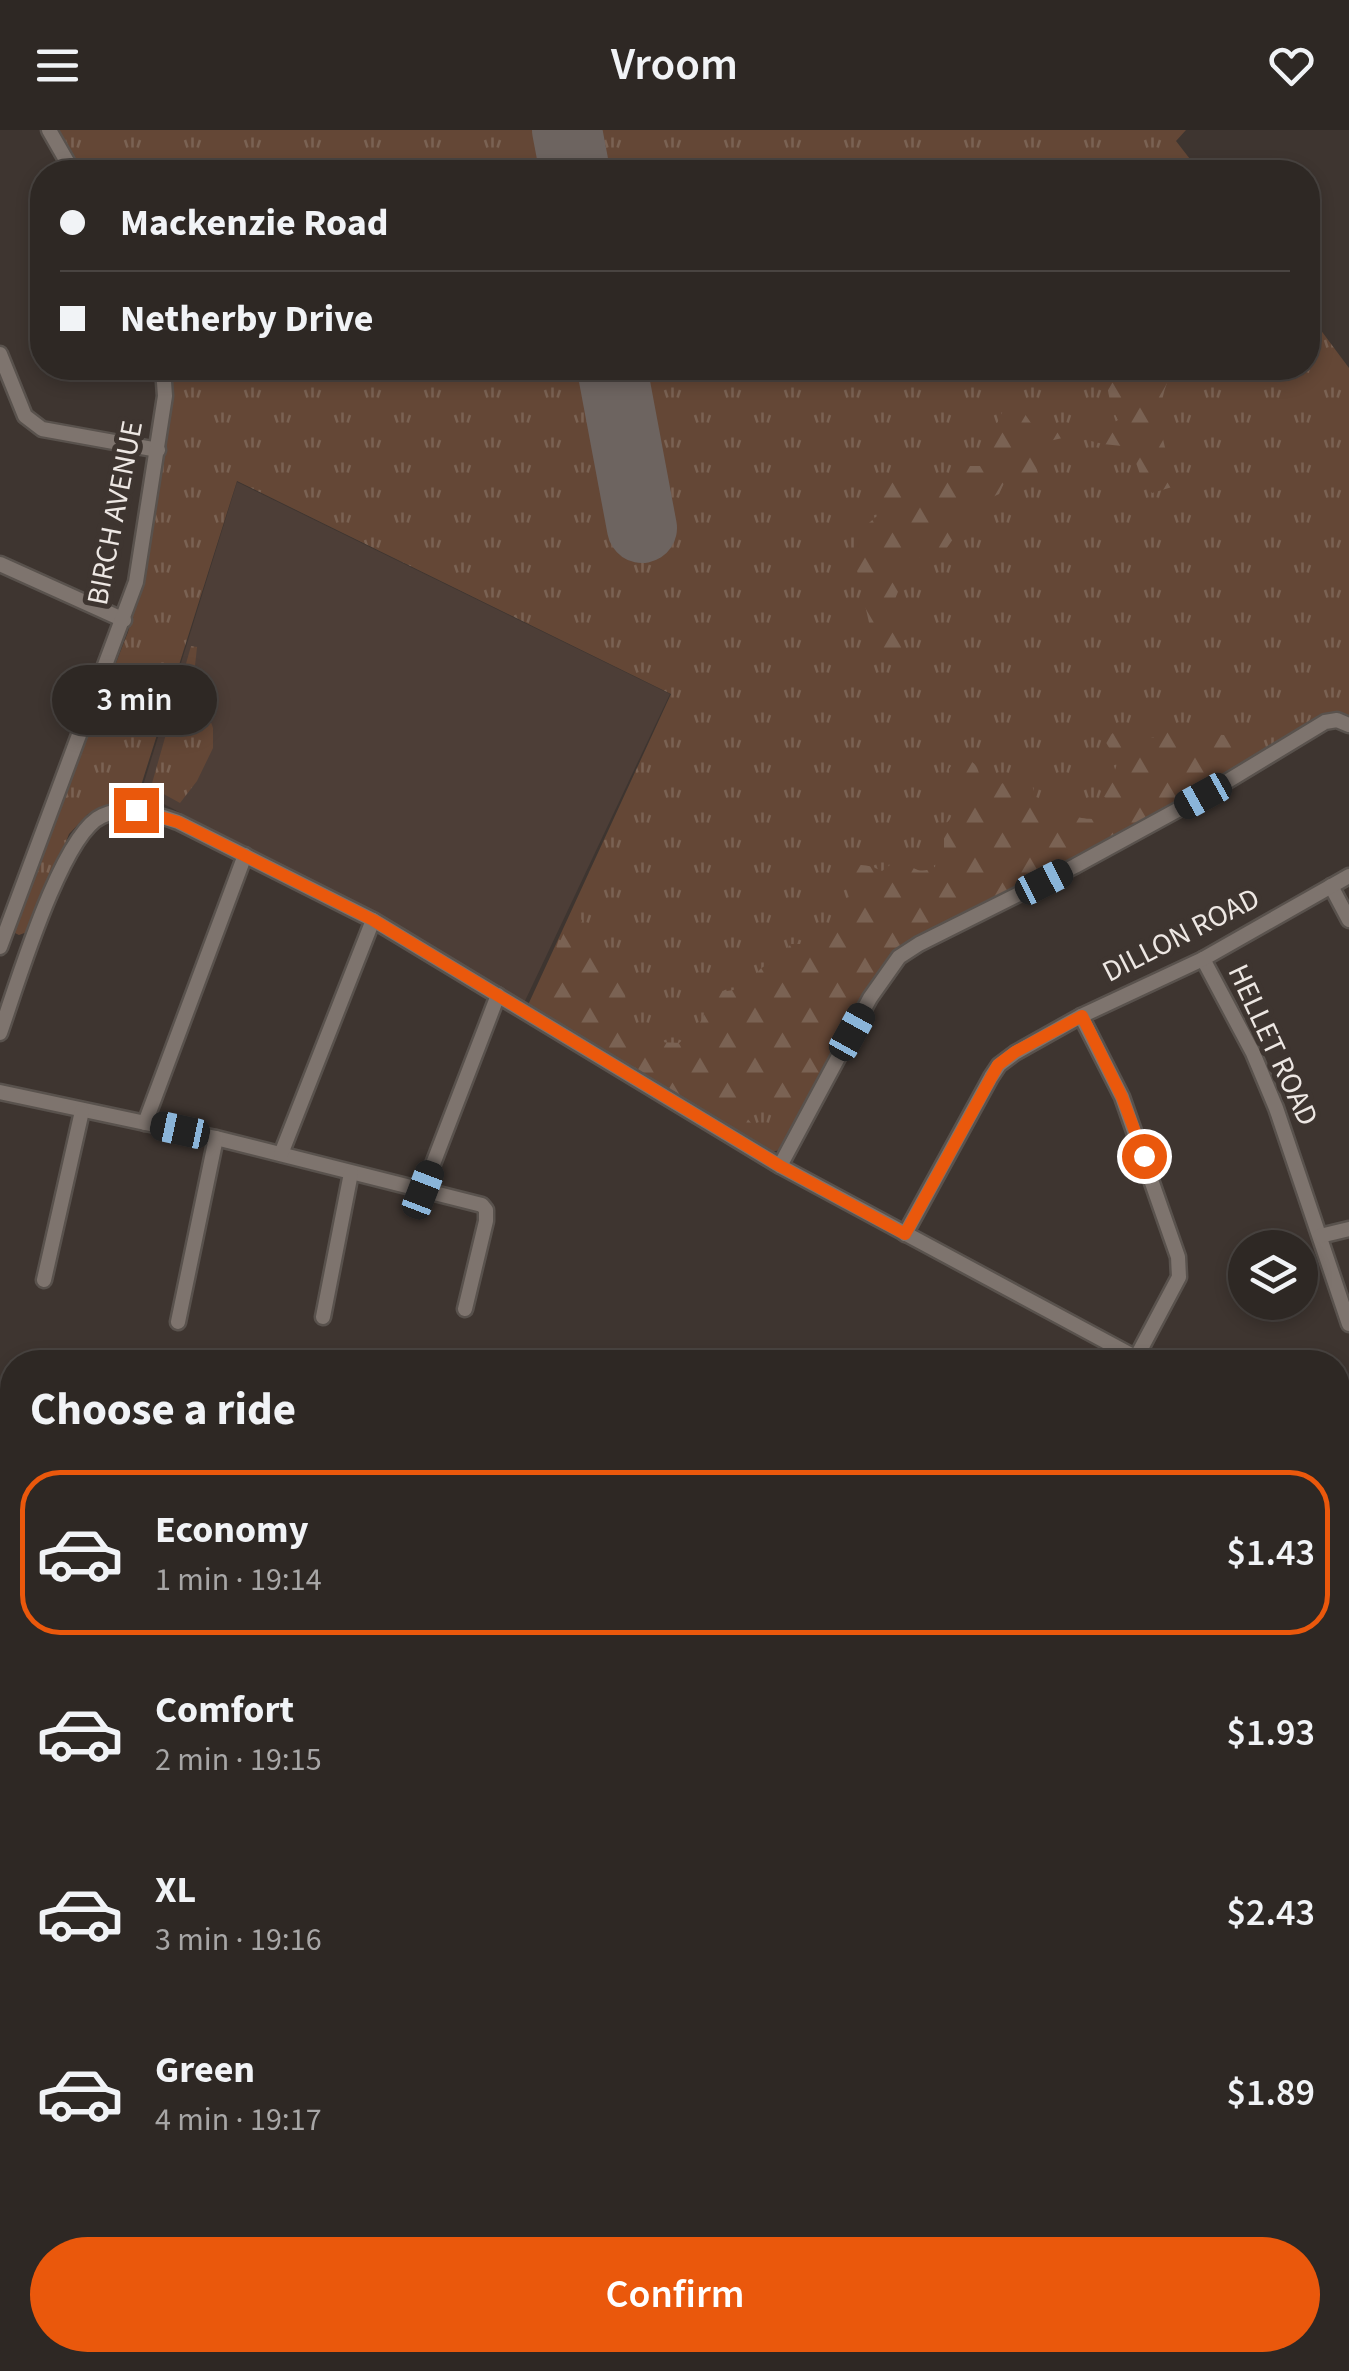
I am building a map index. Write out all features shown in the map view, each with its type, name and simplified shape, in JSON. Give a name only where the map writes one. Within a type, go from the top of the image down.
[{"type":"street","points":[[50,130],[67,160]]},
{"type":"street","points":[[0,354],[25,416],[42,429],[158,450]]},
{"type":"street","name":"BIRCH AVENUE","points":[[1,941],[124,620],[140,564],[158,450],[164,380]]},
{"type":"street","points":[[0,564],[124,620]]},
{"type":"street","points":[[780,1166],[870,998],[900,956],[1171,813],[1325,722],[1337,720],[1349,725]]},
{"type":"street","points":[[0,1033],[59,873],[84,828],[102,816],[126,810],[151,813],[178,822],[373,920],[780,1166],[1121,1350]]},
{"type":"street","points":[[145,1123],[245,855]]},
{"type":"street","name":"DILLON ROAD","points":[[905,1234],[998,1065],[1082,1016],[1203,959],[1349,876]]},
{"type":"street","points":[[1331,886],[1349,920]]},
{"type":"street","points":[[280,1154],[373,920]]},
{"type":"street","points":[[1,941],[29,951]]},
{"type":"street","name":"HELLET ROAD","points":[[1203,959],[1253,1054],[1276,1108],[1349,1324]]},
{"type":"street","points":[[423,1190],[498,995]]},
{"type":"street","points":[[1082,1016],[1122,1097],[1178,1257],[1179,1276],[1145,1350]]},
{"type":"street","points":[[0,1092],[216,1138],[485,1207],[486,1222],[465,1309]]},
{"type":"street","points":[[44,1280],[82,1111]]},
{"type":"street","points":[[178,1322],[216,1138]]},
{"type":"street","points":[[324,1317],[351,1173]]},
{"type":"street","points":[[1320,1236],[1349,1229]]},
{"type":"shaded area","points":[[237,482],[670,694],[524,1003],[375,915],[141,792]]},
{"type":"green space","points":[[56,130],[1186,130],[1176,141],[1191,160],[73,160]]},
{"type":"green space","points":[[1320,329],[1349,368],[1349,718],[1331,712],[1202,791],[909,946],[785,1146],[771,1152],[528,1005],[671,694],[237,481],[138,795],[88,814],[69,834],[35,921],[27,932],[13,932],[128,632],[148,559],[168,380],[1320,380]]},
{"type":"green space","points":[[1168,380],[1161,411],[1172,487],[1152,493],[1142,480],[1134,457],[1122,446],[1071,436],[1045,442],[1035,462],[1039,477],[1005,481],[999,494],[970,508],[944,552],[910,562],[891,609],[902,639],[902,651],[888,659],[871,631],[855,562],[855,535],[877,516],[884,476],[930,478],[949,474],[959,466],[990,466],[998,420],[1014,398],[1031,423],[1086,431],[1104,428],[1118,420],[1107,382]]},
{"type":"green space","points":[[191,646],[197,647],[194,675],[213,728],[213,748],[197,781],[180,803],[151,787]]},
{"type":"green space","points":[[1171,725],[1184,732],[1194,726],[1217,734],[1240,732],[1259,754],[909,945],[808,1101],[795,1109],[769,1097],[749,1111],[740,1110],[752,1124],[749,1133],[744,1134],[531,1004],[574,911],[592,932],[608,961],[628,965],[638,978],[625,990],[635,1028],[653,1041],[679,1043],[696,1030],[708,1008],[705,1001],[694,995],[689,979],[705,973],[713,979],[714,990],[751,987],[760,969],[782,956],[791,944],[805,944],[846,906],[851,898],[841,880],[841,871],[861,865],[882,871],[903,861],[918,870],[935,867],[937,852],[944,848],[944,826],[951,818],[965,818],[967,812],[965,796],[950,779],[949,769],[958,757],[974,764],[980,779],[989,787],[1022,778],[1031,782],[1036,804],[1059,804],[1077,817],[1099,819],[1108,800],[1098,782],[1114,773],[1119,758],[1104,739],[1116,731],[1131,738],[1154,738]]},
{"type":"runway","points":[[567,130],[573,160]]},
{"type":"runway","points":[[614,380],[642,528]]},
{"type":"route","points":[[136,810],[178,822],[373,920],[780,1166],[905,1234],[998,1065],[1082,1016],[1122,1097],[1144,1156]]}]
